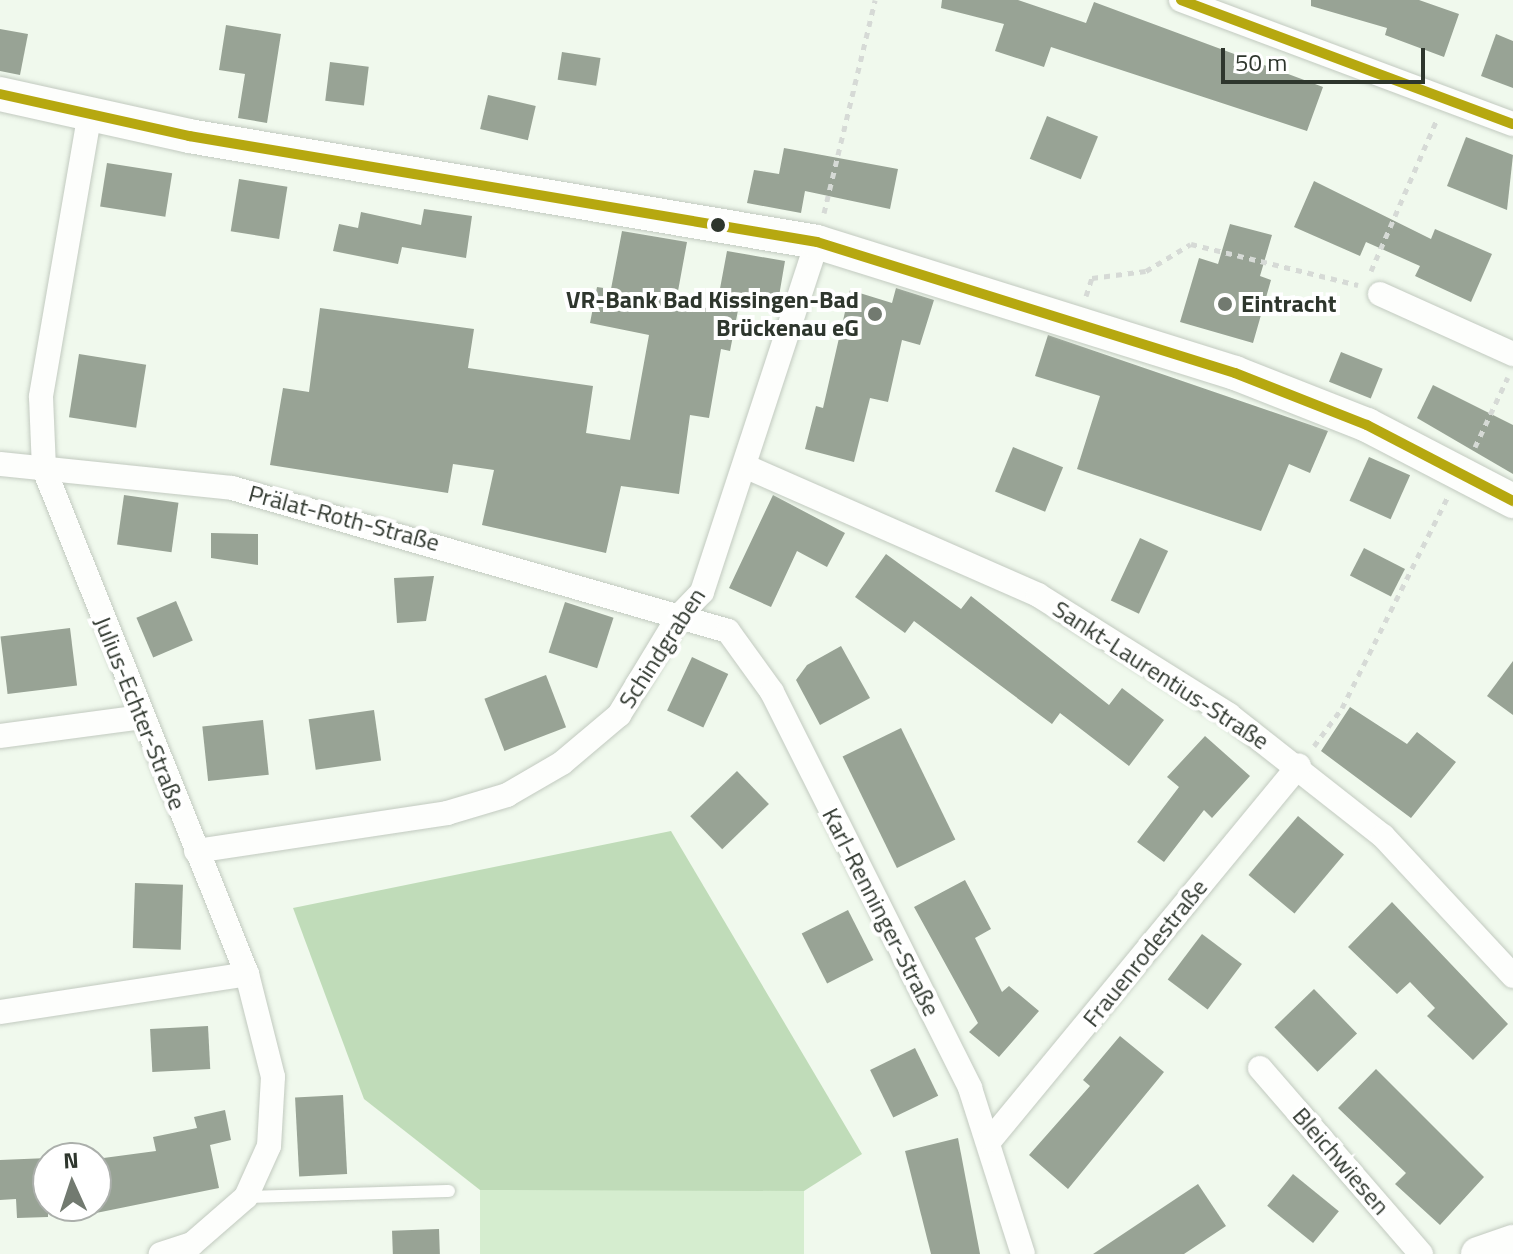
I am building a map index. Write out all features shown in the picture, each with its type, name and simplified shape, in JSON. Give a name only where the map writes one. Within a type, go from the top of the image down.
[{"type":"street","points":[[1181,0],[1513,124]]},
{"type":"street","points":[[0,94],[89,118],[817,242],[1250,379],[1460,472],[1513,501]]},
{"type":"street","name":"Julius-Echter-Straße","points":[[89,118],[41,397],[44,469],[247,974],[273,1077],[269,1146],[246,1197],[192,1244],[161,1254]]},
{"type":"street","name":"Schindgraben","points":[[196,851],[447,813],[507,795],[562,763],[619,715],[679,616],[702,592],[747,467],[817,242]]},
{"type":"street","points":[[1372,290],[1513,354]]},
{"type":"street","name":"Prälat-Roth-Straße","points":[[0,464],[232,488],[679,616]]},
{"type":"street","name":"Sankt-Laurentius-Straße","points":[[747,467],[1038,595],[1299,766],[1383,836],[1513,976]]},
{"type":"street","name":"Karl-Renninger-Straße","points":[[679,616],[728,631],[772,692],[991,1139],[1023,1254]]},
{"type":"street","points":[[0,736],[142,717]]},
{"type":"street","name":"Frauenrodestraße","points":[[991,1139],[1299,766]]},
{"type":"street","points":[[0,1012],[247,974]]},
{"type":"street","name":"Bleichwiesen","points":[[1260,1068],[1421,1254]]},
{"type":"street","points":[[1478,1254],[1513,1242]]},
{"type":"lane","points":[[246,1197],[449,1191]]},
{"type":"path","points":[[817,242],[875,0]]},
{"type":"path","points":[[1078,324],[1092,278],[1146,271],[1191,244],[1372,290],[1446,97]]},
{"type":"path","points":[[1299,766],[1342,708],[1513,366]]},
{"type":"green space","points":[[671,831],[862,1154],[804,1191],[480,1190],[364,1099],[293,908]]},
{"type":"green space","points":[[480,1190],[804,1190],[804,1254],[480,1254]]},
{"type":"building","points":[[942,0],[1018,0],[1086,23],[1094,2],[1323,87],[1307,131],[1051,47],[1044,67],[995,51],[1004,24],[941,8]]},
{"type":"building","points":[[1311,0],[1419,0],[1459,14],[1444,57],[1385,35],[1387,28],[1311,6]]},
{"type":"building","points":[[226,25],[281,34],[267,123],[238,118],[245,74],[219,70]]},
{"type":"building","points":[[0,29],[28,34],[20,75],[0,71]]},
{"type":"building","points":[[1496,34],[1513,41],[1513,88],[1481,76]]},
{"type":"building","points":[[562,52],[601,58],[596,86],[558,80]]},
{"type":"building","points":[[330,62],[369,67],[364,105],[325,101]]},
{"type":"building","points":[[488,95],[536,106],[528,140],[480,129]]},
{"type":"building","points":[[1047,116],[1098,137],[1081,179],[1030,159]]},
{"type":"building","points":[[1466,137],[1513,155],[1507,210],[1447,186]]},
{"type":"building","points":[[784,148],[898,169],[890,209],[805,191],[801,213],[747,203],[754,170],[779,174]]},
{"type":"building","points":[[107,163],[172,173],[165,217],[100,206]]},
{"type":"building","points":[[239,179],[287,187],[279,239],[231,231]]},
{"type":"building","points":[[1314,181],[1431,239],[1435,229],[1492,254],[1471,302],[1415,276],[1420,266],[1366,242],[1360,256],[1294,227]]},
{"type":"building","points":[[424,209],[472,216],[466,258],[402,247],[398,264],[333,251],[339,224],[358,228],[361,212],[421,225]]},
{"type":"building","points":[[1230,224],[1272,235],[1260,276],[1271,280],[1253,343],[1180,322],[1199,258],[1218,264]]},
{"type":"building","points":[[622,231],[687,242],[676,302],[716,310],[727,251],[785,261],[778,302],[741,295],[730,351],[721,349],[709,418],[690,415],[679,494],[621,486],[606,553],[482,525],[494,470],[453,464],[448,493],[270,465],[283,388],[309,392],[320,308],[474,329],[468,368],[593,386],[586,433],[630,440],[649,335],[590,323],[597,287],[611,289]]},
{"type":"building","points":[[896,288],[934,300],[920,345],[902,340],[888,402],[870,398],[854,462],[805,449],[816,406],[823,408],[850,290],[892,303]]},
{"type":"building","points":[[1048,335],[1328,431],[1310,473],[1289,464],[1261,531],[1077,469],[1100,396],[1035,376]]},
{"type":"building","points":[[1341,352],[1383,369],[1371,399],[1329,382]]},
{"type":"building","points":[[79,354],[146,365],[136,428],[69,417]]},
{"type":"building","points":[[1433,385],[1513,425],[1513,474],[1417,418]]},
{"type":"building","points":[[1013,447],[1063,467],[1045,512],[995,492]]},
{"type":"building","points":[[1369,457],[1410,475],[1391,519],[1349,501]]},
{"type":"building","points":[[124,495],[178,503],[172,552],[117,545]]},
{"type":"building","points":[[773,495],[845,533],[827,567],[797,551],[771,607],[729,588]]},
{"type":"building","points":[[211,533],[258,534],[258,565],[211,558]]},
{"type":"building","points":[[1140,538],[1168,551],[1139,614],[1111,601]]},
{"type":"building","points":[[1364,548],[1405,569],[1391,597],[1350,576]]},
{"type":"building","points":[[886,554],[961,609],[971,596],[1109,705],[1122,688],[1164,720],[1129,766],[1060,713],[1052,724],[914,621],[905,633],[855,597]]},
{"type":"building","points":[[434,576],[426,621],[397,623],[394,578]]},
{"type":"building","points":[[176,601],[193,641],[153,657],[136,618]]},
{"type":"building","points":[[565,602],[614,618],[597,668],[549,652]]},
{"type":"building","points":[[70,628],[77,686],[8,694],[1,637]]},
{"type":"building","points":[[841,646],[870,698],[820,725],[796,680],[807,665]]},
{"type":"building","points":[[692,657],[728,674],[703,727],[667,710]]},
{"type":"building","points":[[1513,661],[1513,715],[1487,696]]},
{"type":"building","points":[[546,675],[566,727],[504,751],[484,699]]},
{"type":"building","points":[[1350,707],[1407,744],[1417,732],[1456,762],[1411,818],[1321,751]]},
{"type":"building","points":[[374,710],[381,761],[316,770],[309,719]]},
{"type":"building","points":[[263,720],[269,775],[208,781],[202,726]]},
{"type":"building","points":[[901,728],[955,839],[897,868],[843,756]]},
{"type":"building","points":[[1205,736],[1250,776],[1212,818],[1204,810],[1164,862],[1137,842],[1179,787],[1167,777]]},
{"type":"building","points":[[737,771],[769,804],[722,849],[690,816]]},
{"type":"building","points":[[1298,816],[1344,855],[1294,914],[1249,875]]},
{"type":"building","points":[[965,880],[991,929],[975,938],[1002,992],[1009,986],[1039,1011],[999,1057],[969,1032],[978,1023],[914,907]]},
{"type":"building","points":[[135,883],[183,885],[181,950],[133,948]]},
{"type":"building","points":[[1392,902],[1508,1024],[1473,1060],[1427,1016],[1435,1008],[1410,982],[1397,994],[1348,947]]},
{"type":"building","points":[[848,910],[873,960],[827,984],[802,934]]},
{"type":"building","points":[[1202,934],[1242,964],[1208,1010],[1168,980]]},
{"type":"building","points":[[1314,989],[1357,1034],[1318,1072],[1274,1027]]},
{"type":"building","points":[[208,1026],[210,1069],[152,1072],[150,1029]]},
{"type":"building","points":[[1120,1036],[1164,1072],[1068,1189],[1029,1155],[1090,1086],[1083,1080]]},
{"type":"building","points":[[915,1048],[938,1096],[893,1118],[870,1070]]},
{"type":"building","points":[[1376,1069],[1484,1177],[1440,1225],[1395,1184],[1406,1173],[1338,1108]]},
{"type":"building","points":[[343,1095],[347,1174],[299,1176],[295,1098]]},
{"type":"building","points":[[225,1110],[231,1140],[210,1145],[219,1188],[112,1210],[112,1157],[156,1151],[153,1137],[197,1128],[194,1117]]},
{"type":"building","points":[[958,1138],[980,1254],[931,1254],[905,1151]]},
{"type":"building","points":[[32,1159],[32,1218],[17,1218],[16,1199],[0,1200],[0,1160]]},
{"type":"building","points":[[1293,1174],[1339,1211],[1313,1243],[1267,1206]]},
{"type":"building","points":[[1198,1184],[1226,1226],[1184,1254],[1093,1254]]},
{"type":"building","points":[[439,1229],[440,1254],[393,1254],[392,1231]]},
{"type":"transit line","points":[[1181,0],[1513,124]]},
{"type":"transit line","points":[[0,94],[189,136],[817,242],[1235,373],[1367,425],[1513,501]]},
{"type":"place","name":"Eintracht","points":[[1225,304]]},
{"type":"place","name":"VR-Bank Bad Kissingen-Bad Brückenau eG","points":[[875,314]]}]
